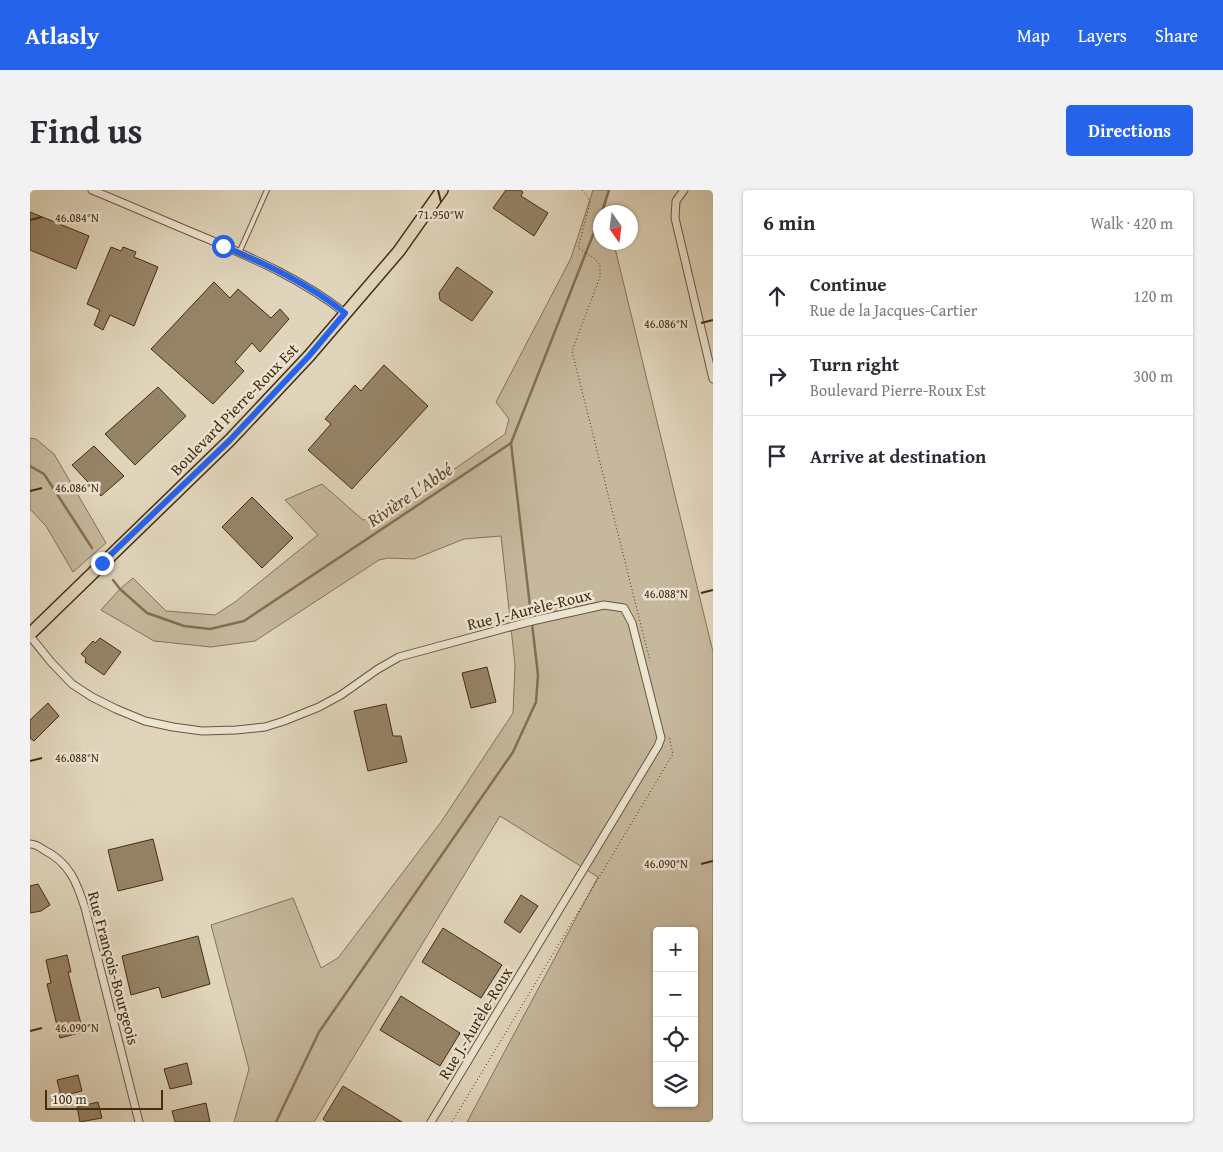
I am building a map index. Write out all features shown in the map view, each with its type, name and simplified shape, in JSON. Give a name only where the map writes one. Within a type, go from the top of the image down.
[{"type":"main road","name":"Boulevard Pierre-Roux Est","points":[[30,635],[230,440],[309,356],[399,251],[442,190]]},
{"type":"street","points":[[92,190],[265,264],[296,280],[345,313]]},
{"type":"street","points":[[684,190],[676,201],[675,218],[713,379]]},
{"type":"street","name":"Rue J.-Aurèle-Roux","points":[[30,635],[51,662],[72,684],[116,709],[145,722],[173,727],[202,731],[236,730],[284,721],[319,708],[399,657],[532,621],[604,605],[624,608],[632,623],[661,738],[658,746],[431,1122]]},
{"type":"street","name":"Rue François-Bourgeois","points":[[30,844],[50,852],[63,863],[72,874],[78,887],[140,1122]]},
{"type":"lane","points":[[239,253],[266,190]]},
{"type":"path","points":[[582,190],[590,203],[578,248],[594,258],[600,265],[600,277],[572,351],[650,661]]},
{"type":"path","points":[[452,1122],[673,754],[669,736]]},
{"type":"shaded area","points":[[593,190],[609,190],[604,205],[593,205],[593,250],[615,250],[713,652],[713,1122],[467,1122],[598,877],[500,816],[314,1122],[234,1122],[249,1069],[211,925],[293,898],[321,968],[338,958],[441,822],[513,713],[515,665],[501,536],[464,539],[414,559],[388,558],[379,560],[255,641],[211,647],[154,641],[101,610],[133,578],[166,611],[215,615],[235,602],[318,535],[285,500],[322,484],[363,520],[385,517],[505,434],[509,419],[496,402],[571,258]]},
{"type":"shaded area","points":[[30,438],[36,439],[54,454],[106,543],[73,572],[46,526],[30,509]]},
{"type":"building","points":[[506,190],[520,190],[523,192],[521,196],[548,213],[534,236],[493,208]]},
{"type":"building","points":[[30,212],[89,236],[76,269],[30,250]]},
{"type":"building","points":[[111,247],[121,251],[123,247],[136,252],[134,257],[158,267],[134,326],[110,315],[103,330],[94,325],[100,310],[87,304]]},
{"type":"building","points":[[457,267],[493,292],[472,321],[440,300],[439,293]]},
{"type":"building","points":[[214,282],[230,298],[238,289],[271,318],[280,309],[289,319],[260,352],[252,343],[235,362],[244,371],[213,404],[151,349]]},
{"type":"building","points":[[384,365],[428,406],[352,489],[308,450],[331,424],[325,419],[355,385],[361,391]]},
{"type":"building","points":[[158,387],[186,416],[135,465],[105,434]]},
{"type":"building","points":[[94,446],[124,476],[101,496],[72,465]]},
{"type":"building","points":[[252,497],[293,538],[262,568],[222,527]]},
{"type":"building","points":[[100,638],[121,652],[104,675],[85,662],[86,658],[81,654],[93,641],[95,643]]},
{"type":"building","points":[[487,667],[496,702],[471,708],[462,673]]},
{"type":"building","points":[[48,703],[59,716],[34,741],[30,738],[30,720]]},
{"type":"building","points":[[386,704],[393,736],[401,736],[407,762],[368,771],[354,711]]},
{"type":"building","points":[[153,839],[163,880],[118,891],[108,850]]},
{"type":"building","points":[[38,884],[50,905],[41,911],[30,913],[30,886]]},
{"type":"building","points":[[521,895],[538,906],[520,933],[504,922]]},
{"type":"building","points":[[443,928],[502,965],[481,998],[422,962]]},
{"type":"building","points":[[198,936],[210,984],[162,998],[159,987],[131,995],[122,956]]},
{"type":"building","points":[[67,955],[71,972],[68,972],[83,1032],[60,1038],[47,984],[51,983],[46,960]]},
{"type":"building","points":[[401,996],[460,1033],[440,1066],[380,1030]]},
{"type":"building","points":[[187,1063],[192,1084],[170,1089],[164,1069]]},
{"type":"building","points":[[78,1075],[82,1091],[61,1096],[57,1080]]},
{"type":"building","points":[[343,1086],[402,1122],[327,1122],[323,1119]]},
{"type":"building","points":[[98,1102],[102,1118],[80,1122],[77,1107]]},
{"type":"building","points":[[206,1103],[210,1122],[175,1122],[172,1111]]},
{"type":"waterway","name":"Rivière L'Abbé","points":[[604,205],[609,190]]},
{"type":"waterway","name":"Rivière L'Abbé","points":[[113,580],[120,589],[147,613],[184,626],[210,629],[244,621],[511,443],[593,235]]},
{"type":"waterway","points":[[276,1122],[319,1032],[513,752],[536,702],[538,675],[511,443]]},
{"type":"waterway","name":"Rivière L'Abbé","points":[[30,466],[44,474],[92,548]]},
{"type":"route","points":[[102,563],[230,440],[309,356],[345,313],[296,280],[223,246]]}]
